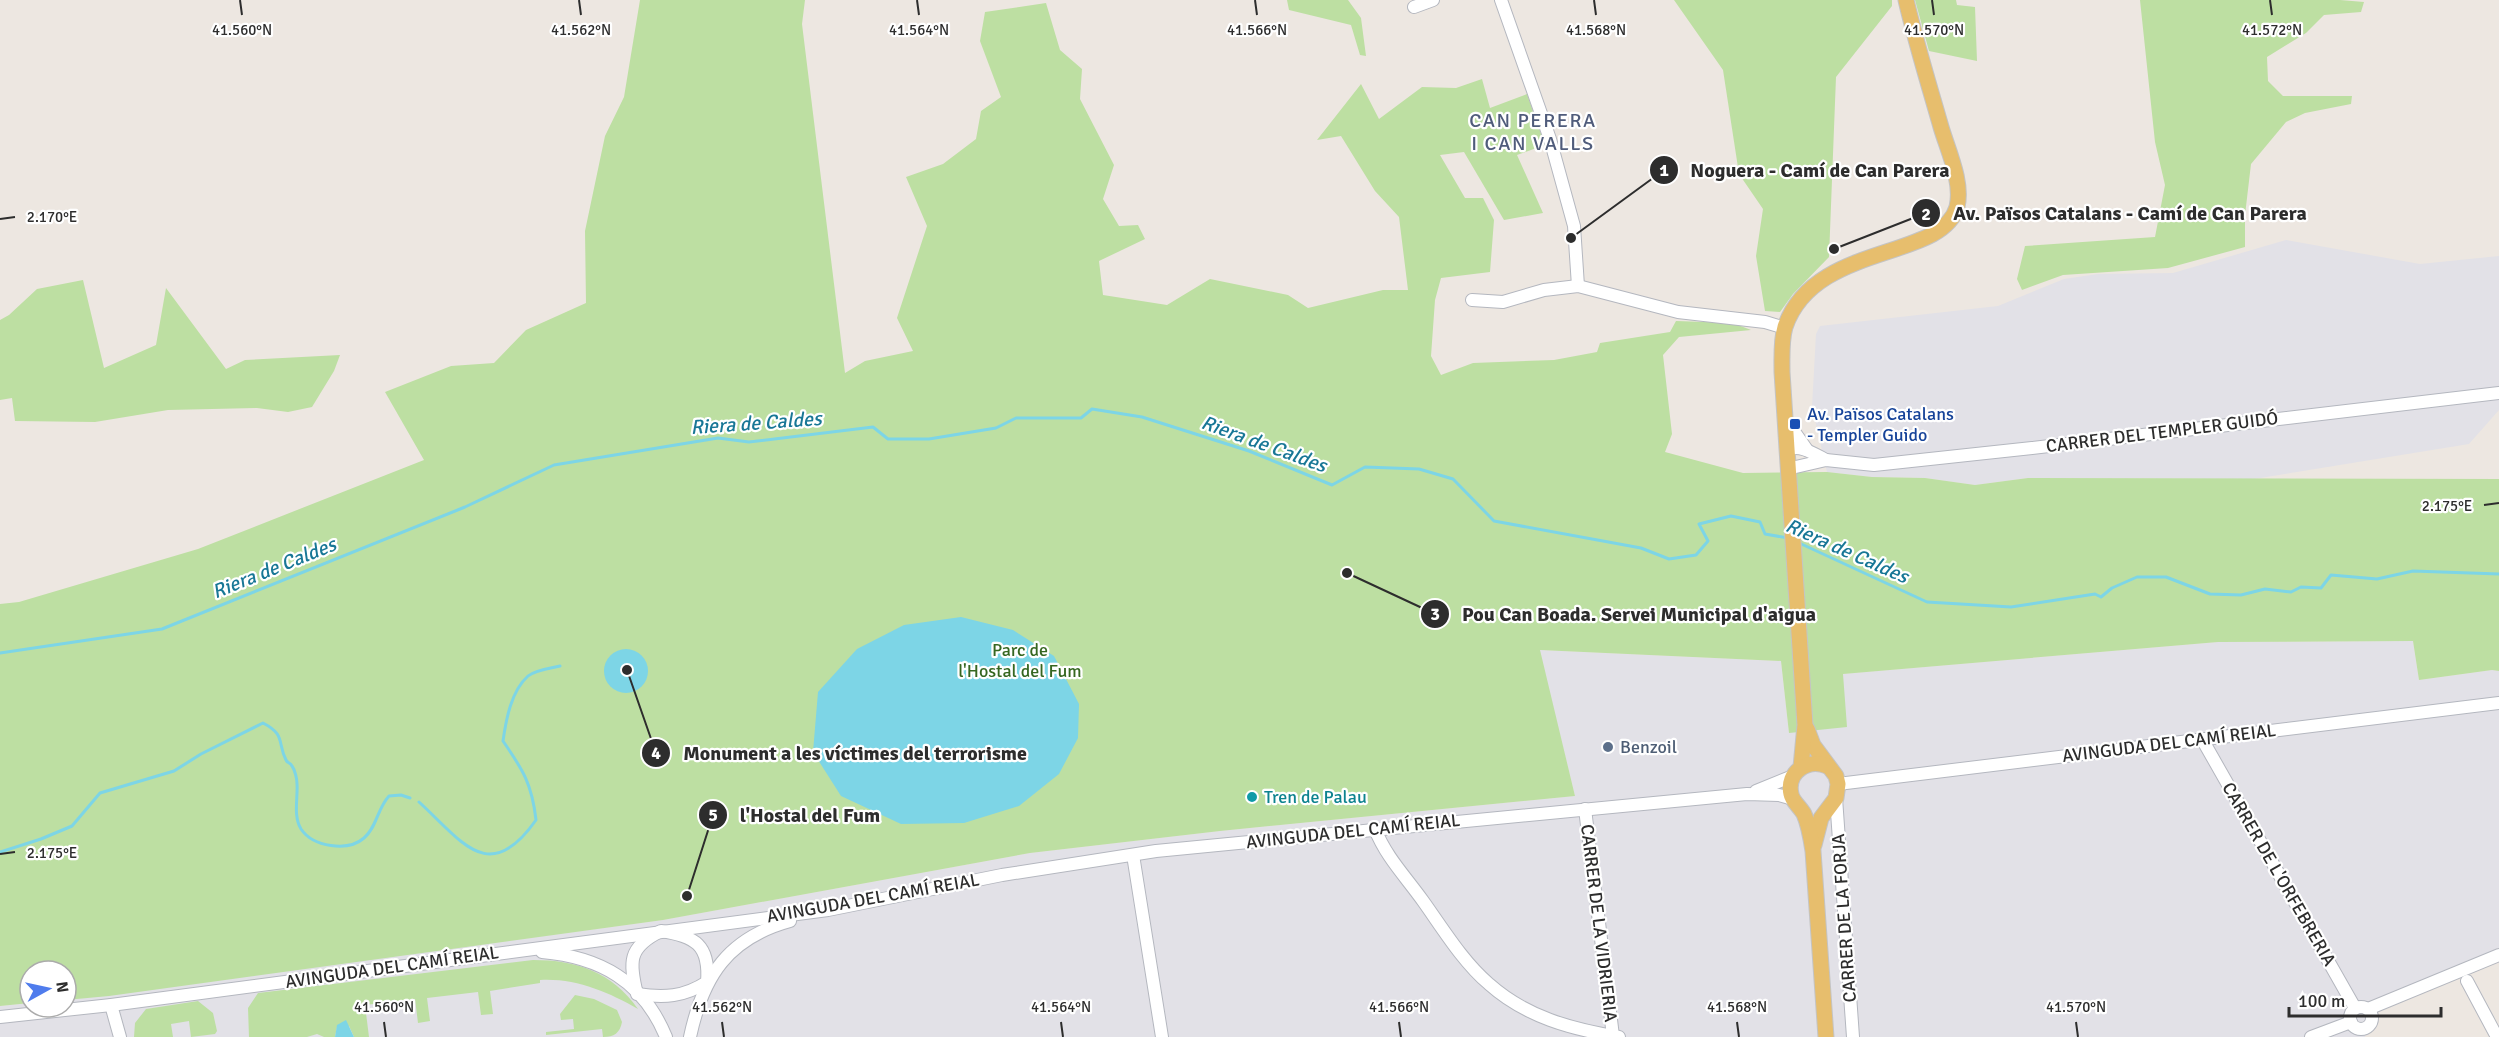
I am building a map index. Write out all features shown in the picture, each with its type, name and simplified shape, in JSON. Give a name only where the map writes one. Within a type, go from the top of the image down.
[{"type":"main road","points":[[1826,1035],[1813,851],[1808,823],[1796,802],[1790,785],[1797,772],[1805,725],[1787,468],[1782,356],[1785,328],[1800,301],[1825,278],[1841,268],[1938,233],[1952,217],[1957,207],[1955,176],[1906,0]]},
{"type":"main road","points":[[1805,725],[1813,746],[1836,776],[1834,797],[1821,818],[1813,851]]},
{"type":"main road","points":[[1797,772],[1811,763],[1827,766]]},
{"type":"main road","points":[[1796,802],[1814,812],[1834,797]]},
{"type":"street","points":[[1414,6],[1433,0]]},
{"type":"street","points":[[1501,0],[1550,139],[1574,226],[1578,286]]},
{"type":"street","points":[[1472,300],[1503,302],[1544,290],[1578,286],[1678,312],[1765,322],[1785,328]]},
{"type":"street","name":"CARRER DEL TEMPLER GUIDÓ","points":[[1787,468],[1826,460],[1874,465],[2499,393]]},
{"type":"street","name":"CARRER DEL TEMPLER GUIDÓ","points":[[1784,417],[1808,450]]},
{"type":"street","name":"CARRER DEL TEMPLER GUIDÓ","points":[[1786,450],[1793,448],[1808,450],[1826,460]]},
{"type":"street","name":"AVINGUDA DEL CAMÍ REIAL","points":[[1834,797],[2202,739],[2499,703]]},
{"type":"street","name":"CARRER DE L'ORFEBRERIA","points":[[2202,739],[2355,1008]]},
{"type":"street","name":"AVINGUDA DEL CAMÍ REIAL","points":[[1747,794],[1785,782],[1797,772]]},
{"type":"street","name":"AVINGUDA DEL CAMÍ REIAL","points":[[0,1017],[111,1005],[828,910],[1002,875],[1133,855],[1375,829],[1747,794],[1779,795],[1796,802]]},
{"type":"street","name":"CARRER DE LA FORJA","points":[[1834,797],[1853,1037]]},
{"type":"street","name":"CARRER DE LA VIDRIERIA","points":[[1585,809],[1616,1036]]},
{"type":"street","points":[[1375,829],[1385,852],[1488,984],[1507,998],[1544,1019],[1573,1028],[1616,1036]]},
{"type":"street","points":[[1133,855],[1162,1037]]},
{"type":"street","points":[[637,994],[678,996],[692,991],[706,982],[720,964],[749,938],[779,924],[828,910]]},
{"type":"street","points":[[637,994],[632,974],[633,956],[648,937],[661,931],[691,938],[701,947],[707,957],[706,982],[695,1013],[690,1037]]},
{"type":"street","points":[[519,950],[565,954],[591,960],[619,975],[658,1018],[666,1037]]},
{"type":"street","points":[[2368,1009],[2372,1018],[2371,1032],[2358,1029],[2351,1023],[2350,1015],[2355,1008],[2368,1009],[2499,955]]},
{"type":"street","points":[[2467,981],[2497,1037]]},
{"type":"street","points":[[111,1005],[120,1037]]},
{"type":"street","points":[[2312,1037],[2351,1023]]},
{"type":"shaded area","points":[[2286,240],[2420,264],[2499,256],[2499,410],[2469,444],[2254,479],[2028,478],[1975,485],[1925,478],[1872,477],[1827,472],[1812,407],[1816,334],[1820,326],[1998,306],[2064,279],[2098,274],[2173,273]]},
{"type":"shaded area","points":[[2413,641],[2419,680],[2499,671],[2499,948],[2371,1003],[2365,1037],[0,1037],[0,1006],[18,1004],[18,1019],[78,1019],[78,998],[663,920],[1030,853],[1220,831],[1575,796],[1539,650],[1781,661],[1789,733],[1842,674],[2218,642]]},
{"type":"green space","name":"Parc de l'Hostal del Fum","points":[[640,0],[805,0],[802,24],[845,373],[865,361],[913,351],[897,318],[927,226],[906,177],[943,164],[976,139],[981,111],[1001,97],[980,41],[985,12],[1046,3],[1060,50],[1082,69],[1080,99],[1114,165],[1103,199],[1119,226],[1138,225],[1145,239],[1099,261],[1103,295],[1167,305],[1210,279],[1288,295],[1308,308],[1383,290],[1408,290],[1399,217],[1375,191],[1341,136],[1317,140],[1361,84],[1379,119],[1422,87],[1456,88],[1482,79],[1490,108],[1527,94],[1545,145],[1517,155],[1543,213],[1504,220],[1464,152],[1440,155],[1465,198],[1483,198],[1494,220],[1490,272],[1441,278],[1435,300],[1431,356],[1441,375],[1473,363],[1554,360],[1597,352],[1600,343],[1670,332],[1676,321],[1733,323],[1751,330],[1679,337],[1663,355],[1672,434],[1665,452],[1743,473],[1827,472],[1872,477],[1925,478],[1975,485],[2028,478],[2499,479],[2499,671],[2419,680],[2413,641],[2218,642],[1843,674],[1847,727],[1789,733],[1781,661],[1540,650],[1575,796],[1220,831],[1030,853],[663,920],[109,996],[78,999],[78,959],[18,959],[18,1004],[0,1006],[0,604],[19,602],[198,549],[424,460],[385,392],[451,366],[494,363],[526,330],[586,303],[585,231],[605,136],[624,97]]},
{"type":"green space","points":[[1287,0],[1348,0],[1361,18],[1366,56],[1360,55],[1351,25],[1289,10]]},
{"type":"green space","points":[[1674,0],[1892,0],[1892,6],[1836,77],[1829,257],[1793,294],[1780,312],[1765,311],[1756,256],[1763,209],[1739,174],[1723,70]]},
{"type":"green space","points":[[1915,0],[1956,0],[1957,5],[1975,7],[1977,61],[1929,51]]},
{"type":"green space","points":[[2140,0],[2364,2],[2361,12],[2324,15],[2306,33],[2267,57],[2268,81],[2283,96],[2352,96],[2351,104],[2305,113],[2286,122],[2251,164],[2245,215],[2245,247],[2168,268],[2063,275],[2022,290],[2017,279],[2025,246],[2155,237],[2165,185],[2155,142]]},
{"type":"green space","points":[[83,280],[104,368],[156,345],[166,288],[226,369],[245,360],[340,355],[334,371],[312,407],[288,412],[257,408],[168,410],[95,422],[15,421],[12,398],[0,400],[0,320],[9,315],[37,289]]},
{"type":"green space","points":[[533,960],[564,962],[605,977],[628,996],[638,1009],[591,987],[566,981],[540,980],[540,983],[490,991],[493,1014],[481,1015],[478,992],[427,998],[430,1021],[418,1023],[415,999],[365,1005],[369,1037],[354,1037],[349,1026],[337,1027],[335,1037],[324,1037],[317,1034],[307,1037],[249,1037],[248,1008],[258,993]]},
{"type":"green space","points":[[575,995],[594,999],[617,1010],[622,1022],[618,1032],[603,1037],[602,1029],[546,1035],[546,1032],[574,1029],[573,1019],[561,1020],[560,1014]]},
{"type":"green space","points":[[198,1001],[213,1013],[217,1031],[215,1034],[191,1037],[189,1021],[171,1024],[173,1037],[134,1037],[135,1023],[146,1009]]},
{"type":"water","points":[[961,617],[1013,630],[1054,656],[1079,704],[1078,738],[1059,774],[1019,806],[964,823],[901,824],[841,796],[813,752],[818,692],[857,649],[904,625]]},
{"type":"water","points":[[626,649],[635,650],[642,655],[647,662],[647,680],[642,687],[635,692],[626,693],[617,692],[610,687],[605,680],[604,671],[605,662],[610,655],[617,650]]},
{"type":"water","points":[[346,1020],[354,1037],[335,1037],[337,1025]]},
{"type":"waterway","name":"Riera de Caldes","points":[[0,653],[162,629],[465,507],[554,465],[718,438],[749,442],[873,427],[888,439],[929,439],[996,428],[1016,418],[1081,418],[1092,409],[1142,417],[1249,451],[1332,485],[1365,467],[1419,469],[1453,479],[1494,521],[1641,548],[1669,559],[1696,555],[1708,541],[1699,524],[1731,516],[1760,522],[1765,534],[1788,538]]},
{"type":"waterway","name":"Riera de Caldes","points":[[1797,542],[1927,602],[2011,607],[2095,594],[2101,597],[2112,588],[2137,577],[2166,577],[2210,594],[2241,595],[2265,589],[2291,592],[2301,587],[2321,588],[2331,575],[2377,579],[2413,571],[2499,574]]},
{"type":"waterway","points":[[419,802],[449,831],[476,851],[490,854],[504,851],[519,840],[536,820],[526,778],[503,741],[508,715],[517,690],[528,676],[560,666]]},
{"type":"waterway","points":[[0,852],[72,826],[100,793],[174,771],[201,754],[263,723],[278,735],[283,754],[294,770],[297,782],[296,813],[299,824],[306,835],[314,840],[331,846],[357,842],[368,834],[389,796],[401,795],[410,798]]},
{"type":"place","name":"Noguera - Camí de Can Parera","points":[[1571,238]]},
{"type":"place","name":"Av. Països Catalans - Camí de Can Parera","points":[[1834,249]]},
{"type":"place","name":"Av. Països Catalans - Templer Guido","points":[[1795,424]]},
{"type":"place","name":"Pou Can Boada. Servei Municipal d'aigua","points":[[1347,573]]},
{"type":"place","name":"Monument a les víctimes del terrorisme","points":[[627,670]]},
{"type":"place","name":"Benzoil","points":[[1608,747]]},
{"type":"place","name":"Tren de Palau","points":[[1252,797]]},
{"type":"place","name":"l'Hostal del Fum","points":[[687,896]]},
{"type":"district","name":"CAN PERERA I CAN VALLS","points":[[1533,132]]}]
